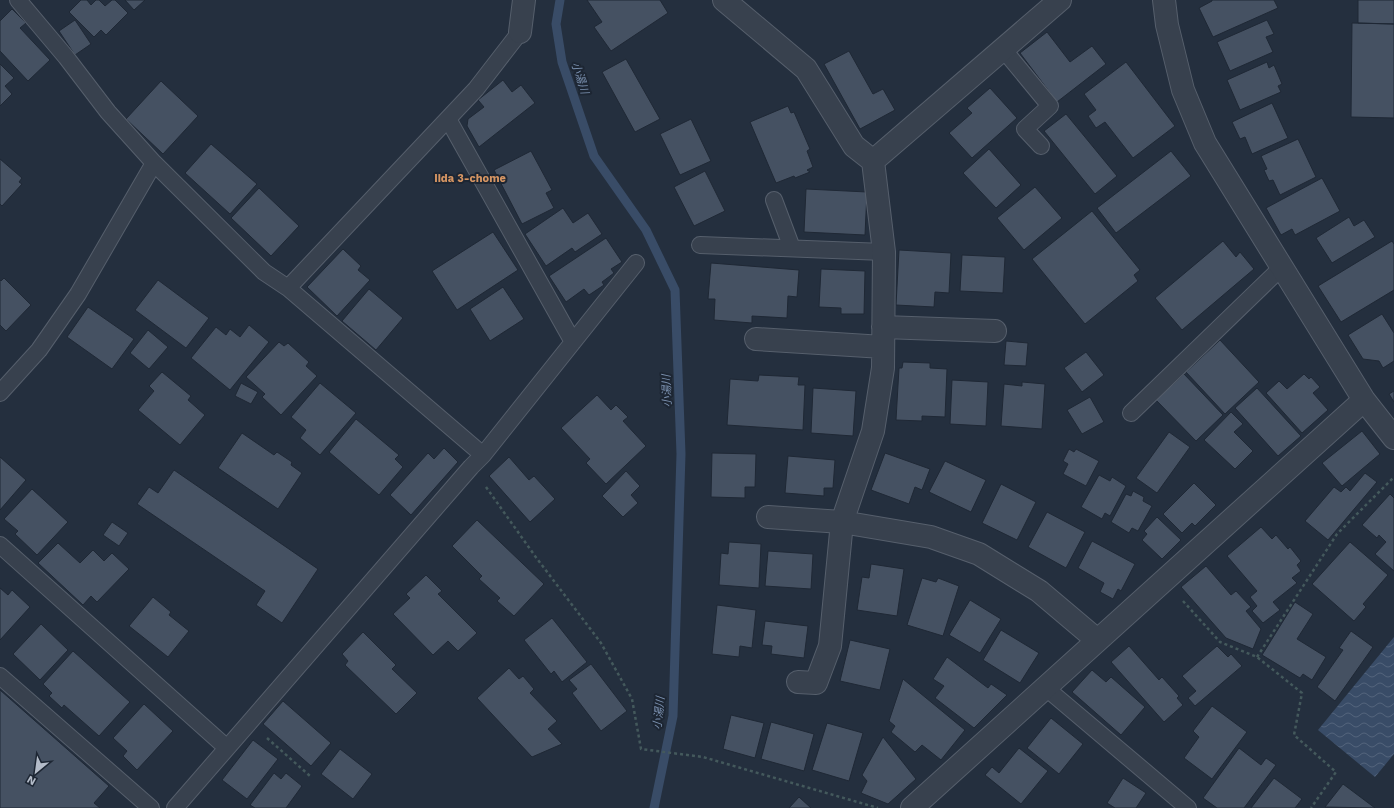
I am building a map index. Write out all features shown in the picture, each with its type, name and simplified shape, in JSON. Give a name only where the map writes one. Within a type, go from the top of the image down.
[{"type":"street","points":[[520,32],[524,0]]},
{"type":"street","points":[[724,0],[806,69],[854,146],[873,161],[884,252],[883,368],[873,431],[842,522],[830,646],[816,683],[798,682]]},
{"type":"street","points":[[873,161],[1060,0]]},
{"type":"street","points":[[1164,0],[1167,25],[1184,90],[1205,143],[1364,400],[1394,438]]},
{"type":"street","points":[[756,338],[883,337],[995,330]]},
{"type":"street","points":[[912,808],[1364,400]]},
{"type":"street","points":[[768,517],[842,522],[931,537],[979,554],[1039,592],[1097,640]]},
{"type":"lane","points":[[18,0],[66,57],[108,112],[154,163],[264,272],[288,288],[483,455]]},
{"type":"lane","points":[[288,288],[476,89],[520,32]]},
{"type":"lane","points":[[1003,49],[1050,106],[1025,129],[1041,146]]},
{"type":"lane","points":[[448,119],[573,342]]},
{"type":"lane","points":[[0,393],[39,350],[78,294],[154,163]]},
{"type":"lane","points":[[774,200],[792,248]]},
{"type":"lane","points":[[700,245],[884,252]]},
{"type":"lane","points":[[175,808],[483,455],[636,263]]},
{"type":"lane","points":[[1131,413],[1282,267]]},
{"type":"lane","points":[[0,545],[227,748]]},
{"type":"lane","points":[[0,676],[151,808]]},
{"type":"lane","points":[[1046,688],[1188,808]]},
{"type":"path","points":[[471,467],[535,556],[601,643],[632,699],[641,749],[704,756],[878,808]]},
{"type":"path","points":[[1256,656],[1337,534],[1394,477]]},
{"type":"path","points":[[1165,580],[1220,642],[1256,656],[1302,693],[1294,735],[1336,772],[1311,808]]},
{"type":"path","points":[[250,722],[310,776]]},
{"type":"water","points":[[1394,637],[1394,754],[1375,777],[1318,730]]},
{"type":"building","points":[[81,0],[87,0],[91,5],[96,0],[99,0],[105,6],[112,0],[115,0],[128,13],[106,35],[101,30],[94,37],[69,12]]},
{"type":"building","points":[[125,0],[145,0],[134,10]]},
{"type":"building","points":[[587,0],[660,0],[668,13],[611,51],[594,27],[602,22]]},
{"type":"building","points":[[1212,0],[1274,0],[1278,8],[1213,37],[1199,8]]},
{"type":"building","points":[[1358,0],[1394,0],[1394,24],[1358,23]]},
{"type":"building","points":[[12,9],[26,23],[20,28],[50,60],[28,81],[0,51],[0,21]]},
{"type":"building","points":[[75,20],[91,44],[75,55],[59,31]]},
{"type":"building","points":[[1267,20],[1274,34],[1266,37],[1273,52],[1230,71],[1217,42]]},
{"type":"building","points":[[1352,23],[1394,24],[1394,118],[1351,117]]},
{"type":"building","points":[[1047,32],[1070,62],[1092,46],[1106,64],[1057,102],[1020,53]]},
{"type":"building","points":[[849,51],[873,94],[883,89],[895,110],[860,129],[824,64]]},
{"type":"building","points":[[626,59],[660,119],[635,132],[602,72]]},
{"type":"building","points":[[1126,62],[1175,126],[1133,158],[1105,122],[1096,128],[1088,116],[1096,110],[1084,94]]},
{"type":"building","points":[[1267,62],[1269,68],[1274,65],[1282,84],[1278,86],[1281,92],[1240,110],[1227,80]]},
{"type":"building","points":[[0,64],[14,78],[5,86],[12,94],[0,106]]},
{"type":"building","points":[[503,80],[512,92],[521,85],[535,103],[479,147],[467,126],[468,119],[484,107],[478,100]]},
{"type":"building","points":[[161,81],[198,116],[163,154],[126,119]]},
{"type":"building","points":[[990,88],[1017,118],[972,158],[949,133],[972,113],[967,108]]},
{"type":"building","points":[[1272,103],[1288,138],[1252,154],[1245,137],[1240,139],[1232,122]]},
{"type":"building","points":[[788,106],[791,113],[794,112],[810,149],[807,151],[813,167],[807,170],[810,172],[776,183],[750,122]]},
{"type":"building","points":[[1066,114],[1117,176],[1095,194],[1044,131]]},
{"type":"building","points":[[691,119],[711,161],[680,175],[660,134]]},
{"type":"building","points":[[1298,139],[1316,177],[1280,195],[1273,180],[1269,181],[1264,170],[1267,169],[1261,156]]},
{"type":"building","points":[[211,144],[257,184],[230,214],[185,173]]},
{"type":"building","points":[[989,149],[1021,185],[996,208],[963,173]]},
{"type":"building","points":[[531,151],[552,190],[546,193],[554,208],[522,224],[494,170]]},
{"type":"building","points":[[1171,151],[1191,176],[1116,233],[1097,208]]},
{"type":"building","points":[[0,159],[22,178],[19,182],[22,184],[2,206],[0,204]]},
{"type":"building","points":[[705,171],[725,211],[694,226],[674,187]]},
{"type":"building","points":[[1322,178],[1340,211],[1295,235],[1292,229],[1281,235],[1266,208]]},
{"type":"building","points":[[1035,187],[1062,218],[1024,250],[997,218]]},
{"type":"building","points":[[259,188],[299,226],[271,256],[231,218]]},
{"type":"building","points":[[806,189],[867,192],[865,235],[804,232]]},
{"type":"building","points":[[563,208],[573,223],[588,213],[602,234],[575,252],[572,248],[546,266],[525,234]]},
{"type":"building","points":[[1092,211],[1140,270],[1134,275],[1138,281],[1085,324],[1032,259]]},
{"type":"building","points":[[1349,217],[1354,226],[1364,220],[1375,237],[1332,263],[1316,238]]},
{"type":"building","points":[[493,232],[518,270],[457,310],[432,271]]},
{"type":"building","points":[[606,238],[622,262],[611,269],[614,273],[602,282],[604,285],[589,295],[584,289],[566,302],[549,276]]},
{"type":"building","points":[[1223,241],[1236,257],[1240,252],[1254,269],[1182,330],[1155,298]]},
{"type":"building","points":[[1392,241],[1394,244],[1394,290],[1341,322],[1318,286]]},
{"type":"building","points":[[343,249],[361,266],[358,270],[370,280],[337,316],[307,287]]},
{"type":"building","points":[[899,250],[951,253],[949,293],[935,292],[934,307],[896,305]]},
{"type":"building","points":[[962,255],[1005,257],[1003,293],[960,291]]},
{"type":"building","points":[[711,263],[799,270],[797,297],[788,296],[787,318],[752,316],[752,323],[714,320],[715,299],[708,299]]},
{"type":"building","points":[[821,269],[865,271],[864,314],[841,314],[841,308],[819,307]]},
{"type":"building","points":[[4,278],[31,305],[6,331],[0,325],[0,280],[1,281]]},
{"type":"building","points":[[158,280],[209,318],[186,348],[135,310]]},
{"type":"building","points":[[503,287],[524,319],[490,341],[470,309]]},
{"type":"building","points":[[369,289],[403,318],[376,350],[342,321]]},
{"type":"building","points":[[88,307],[134,339],[112,369],[67,337]]},
{"type":"building","points":[[1382,314],[1394,333],[1394,361],[1383,368],[1379,361],[1363,359],[1348,335]]},
{"type":"building","points":[[249,325],[269,342],[230,390],[191,358],[216,327],[226,335],[230,329],[240,337]]},
{"type":"building","points":[[148,330],[168,347],[149,369],[130,353]]},
{"type":"building","points":[[1220,340],[1259,382],[1225,414],[1186,372]]},
{"type":"building","points":[[1006,341],[1028,343],[1026,366],[1004,365]]},
{"type":"building","points":[[279,342],[284,346],[288,343],[309,362],[306,366],[317,376],[281,415],[262,397],[265,394],[246,377]]},
{"type":"building","points":[[1086,352],[1104,375],[1082,392],[1064,368]]},
{"type":"building","points":[[903,362],[930,363],[930,368],[947,369],[945,417],[922,416],[922,421],[896,420],[899,368],[902,368]]},
{"type":"building","points":[[162,372],[191,396],[188,400],[205,415],[180,445],[138,410],[154,391],[149,386]]},
{"type":"building","points":[[1184,374],[1223,415],[1196,441],[1156,400]]},
{"type":"building","points":[[1304,374],[1309,379],[1311,377],[1320,387],[1313,393],[1328,410],[1302,433],[1266,393],[1279,381],[1287,389]]},
{"type":"building","points":[[759,375],[799,377],[798,385],[805,385],[803,430],[727,425],[730,379],[758,381]]},
{"type":"building","points":[[952,380],[988,382],[986,426],[950,424]]},
{"type":"building","points":[[1022,382],[1045,384],[1042,429],[1001,426],[1004,384],[1022,386]]},
{"type":"building","points":[[241,383],[258,392],[251,404],[235,396]]},
{"type":"building","points":[[320,383],[356,413],[320,455],[300,438],[306,430],[291,417]]},
{"type":"building","points":[[813,388],[856,391],[853,436],[811,433]]},
{"type":"building","points":[[1257,388],[1301,436],[1278,456],[1235,408]]},
{"type":"building","points":[[1394,391],[1394,402],[1389,394]]},
{"type":"building","points":[[597,395],[611,410],[616,405],[628,417],[623,421],[646,446],[606,484],[586,463],[590,459],[561,428]]},
{"type":"building","points":[[1090,397],[1104,422],[1082,434],[1067,410]]},
{"type":"building","points":[[1231,412],[1243,424],[1234,432],[1253,451],[1235,469],[1204,440]]},
{"type":"building","points":[[356,419],[399,455],[395,459],[403,467],[379,495],[329,452]]},
{"type":"building","points":[[1362,431],[1380,454],[1342,486],[1322,463]]},
{"type":"building","points":[[1169,432],[1190,447],[1157,493],[1136,478]]},
{"type":"building","points":[[242,433],[274,455],[277,452],[292,462],[291,465],[302,473],[278,509],[218,468]]},
{"type":"building","points":[[444,448],[458,462],[411,515],[390,495],[428,453],[434,459]]},
{"type":"building","points":[[1069,449],[1074,452],[1076,449],[1099,461],[1086,486],[1063,474],[1068,464],[1063,461]]},
{"type":"building","points":[[712,453],[756,454],[755,487],[745,487],[745,498],[711,497]]},
{"type":"building","points":[[885,453],[930,469],[922,490],[915,487],[909,504],[871,490]]},
{"type":"building","points":[[788,456],[835,460],[833,488],[824,488],[824,496],[785,493]]},
{"type":"building","points":[[0,457],[26,480],[0,510]]},
{"type":"building","points":[[509,457],[529,480],[534,476],[555,499],[530,522],[489,476]]},
{"type":"building","points":[[945,461],[986,480],[971,512],[929,492]]},
{"type":"building","points":[[174,470],[318,569],[282,623],[256,605],[265,591],[137,504],[149,487],[158,493]]},
{"type":"building","points":[[626,471],[640,486],[631,495],[638,503],[623,517],[602,496]]},
{"type":"building","points":[[1365,473],[1377,482],[1328,540],[1305,521],[1334,487],[1341,492],[1346,487],[1350,491]]},
{"type":"building","points":[[1099,475],[1110,481],[1112,477],[1126,486],[1110,516],[1105,513],[1102,519],[1081,507]]},
{"type":"building","points":[[1194,483],[1216,505],[1195,526],[1192,523],[1182,533],[1163,514]]},
{"type":"building","points":[[1001,484],[1036,502],[1017,540],[982,523]]},
{"type":"building","points":[[32,489],[68,522],[37,555],[15,534],[18,531],[4,519]]},
{"type":"building","points":[[1133,491],[1144,497],[1143,501],[1152,506],[1138,531],[1132,528],[1129,533],[1111,522],[1126,494],[1131,496]]},
{"type":"building","points":[[1390,494],[1394,498],[1394,571],[1375,554],[1386,542],[1379,535],[1377,538],[1362,525]]},
{"type":"building","points":[[1047,512],[1085,532],[1066,568],[1028,547]]},
{"type":"building","points":[[1157,517],[1181,540],[1162,559],[1142,540],[1147,534],[1144,531]]},
{"type":"building","points":[[477,520],[544,584],[514,616],[497,601],[500,598],[479,579],[482,576],[452,546]]},
{"type":"building","points":[[112,522],[128,533],[119,546],[103,535]]},
{"type":"building","points":[[1261,527],[1272,539],[1276,535],[1288,549],[1290,547],[1301,561],[1297,565],[1301,571],[1292,578],[1297,583],[1273,602],[1280,610],[1263,623],[1252,611],[1257,606],[1250,597],[1257,591],[1227,556]]},
{"type":"building","points":[[1092,541],[1135,564],[1121,591],[1118,589],[1113,599],[1100,592],[1104,583],[1078,568]]},
{"type":"building","points":[[729,542],[761,544],[759,588],[719,585],[721,553],[728,554]]},
{"type":"building","points":[[1350,542],[1388,575],[1363,604],[1366,607],[1354,621],[1312,584]]},
{"type":"building","points":[[58,543],[80,563],[93,550],[104,561],[112,553],[129,569],[97,602],[91,596],[83,605],[38,563]]},
{"type":"building","points":[[768,551],[813,554],[811,589],[765,586]]},
{"type":"building","points":[[871,564],[904,569],[897,616],[857,610],[862,577],[869,578]]},
{"type":"building","points":[[1206,566],[1231,595],[1236,591],[1251,607],[1246,611],[1261,629],[1253,649],[1226,638],[1181,587]]},
{"type":"building","points":[[426,575],[442,591],[438,594],[477,633],[458,651],[448,641],[433,655],[393,614],[410,598],[406,594]]},
{"type":"building","points":[[922,578],[936,582],[938,578],[959,586],[943,636],[907,625]]},
{"type":"building","points":[[0,588],[8,595],[12,590],[30,607],[0,640]]},
{"type":"building","points":[[153,597],[171,612],[169,615],[189,631],[168,657],[129,626]]},
{"type":"building","points":[[970,600],[1001,619],[980,653],[949,635]]},
{"type":"building","points":[[1295,602],[1313,614],[1297,639],[1326,657],[1312,680],[1303,674],[1300,678],[1262,655]]},
{"type":"building","points":[[717,605],[756,610],[752,648],[740,646],[739,657],[712,654]]},
{"type":"building","points":[[552,618],[587,662],[562,682],[554,671],[551,674],[524,640]]},
{"type":"building","points":[[765,621],[808,626],[804,658],[771,654],[772,646],[762,645]]},
{"type":"building","points":[[41,624],[68,650],[40,680],[13,654]]},
{"type":"building","points":[[1001,630],[1039,653],[1020,683],[983,660]]},
{"type":"building","points":[[1351,631],[1373,647],[1335,701],[1317,687],[1343,650],[1339,648]]},
{"type":"building","points":[[363,632],[396,665],[392,669],[417,693],[396,714],[345,665],[348,661],[342,654]]},
{"type":"building","points":[[850,640],[890,649],[880,690],[840,681]]},
{"type":"building","points":[[1129,646],[1159,680],[1162,677],[1179,696],[1177,698],[1183,705],[1164,722],[1111,662]]},
{"type":"building","points":[[1217,646],[1228,657],[1231,654],[1242,666],[1195,706],[1188,698],[1196,691],[1182,676]]},
{"type":"building","points":[[73,651],[130,702],[99,736],[64,705],[62,708],[49,696],[52,693],[43,684]]},
{"type":"building","points":[[947,657],[988,688],[991,684],[1007,695],[974,728],[935,698],[944,686],[933,679]]},
{"type":"building","points":[[591,664],[627,711],[601,731],[572,693],[577,689],[569,680]]},
{"type":"building","points":[[509,668],[519,679],[523,676],[534,689],[530,693],[557,721],[548,729],[562,744],[532,757],[477,698]]},
{"type":"building","points":[[1092,670],[1106,682],[1111,677],[1145,707],[1121,735],[1072,692]]},
{"type":"building","points":[[903,679],[965,730],[941,760],[922,745],[915,752],[891,732],[895,726],[889,721]]},
{"type":"building","points":[[0,690],[109,786],[94,803],[100,808],[0,808]]},
{"type":"building","points":[[283,701],[331,743],[311,766],[263,724]]},
{"type":"building","points":[[144,704],[173,731],[137,770],[123,756],[127,751],[113,738]]},
{"type":"building","points":[[1212,706],[1247,732],[1212,779],[1184,758],[1199,737],[1193,731]]},
{"type":"building","points":[[731,715],[764,723],[755,758],[723,749]]},
{"type":"building","points":[[1051,718],[1083,744],[1059,774],[1027,748]]},
{"type":"building","points":[[771,722],[814,734],[804,771],[761,759]]},
{"type":"building","points":[[827,723],[863,733],[849,781],[812,770]]},
{"type":"building","points":[[883,737],[916,779],[888,804],[861,793],[867,781],[862,775]]},
{"type":"building","points":[[253,740],[278,759],[247,799],[222,780]]},
{"type":"building","points":[[1019,748],[1048,771],[1021,804],[985,775],[992,767],[999,773]]},
{"type":"building","points":[[1239,748],[1261,765],[1266,758],[1276,765],[1244,808],[1217,808],[1203,798]]},
{"type":"building","points":[[340,749],[372,774],[353,799],[321,774]]},
{"type":"building","points":[[274,773],[281,779],[286,773],[302,786],[286,808],[255,808],[250,805]]},
{"type":"building","points":[[1123,778],[1146,793],[1136,808],[1115,808],[1107,803]]},
{"type":"building","points":[[1274,778],[1302,799],[1295,808],[1251,808]]},
{"type":"building","points":[[1343,784],[1375,808],[1325,807]]},
{"type":"building","points":[[799,797],[811,808],[789,808]]},
{"type":"waterway","name":"小湯川","points":[[560,0],[556,24],[562,62],[594,156],[646,230],[675,290],[681,454],[673,716],[654,808]]},
{"type":"district","name":"Iida 3-chome","points":[[470,178]]}]
